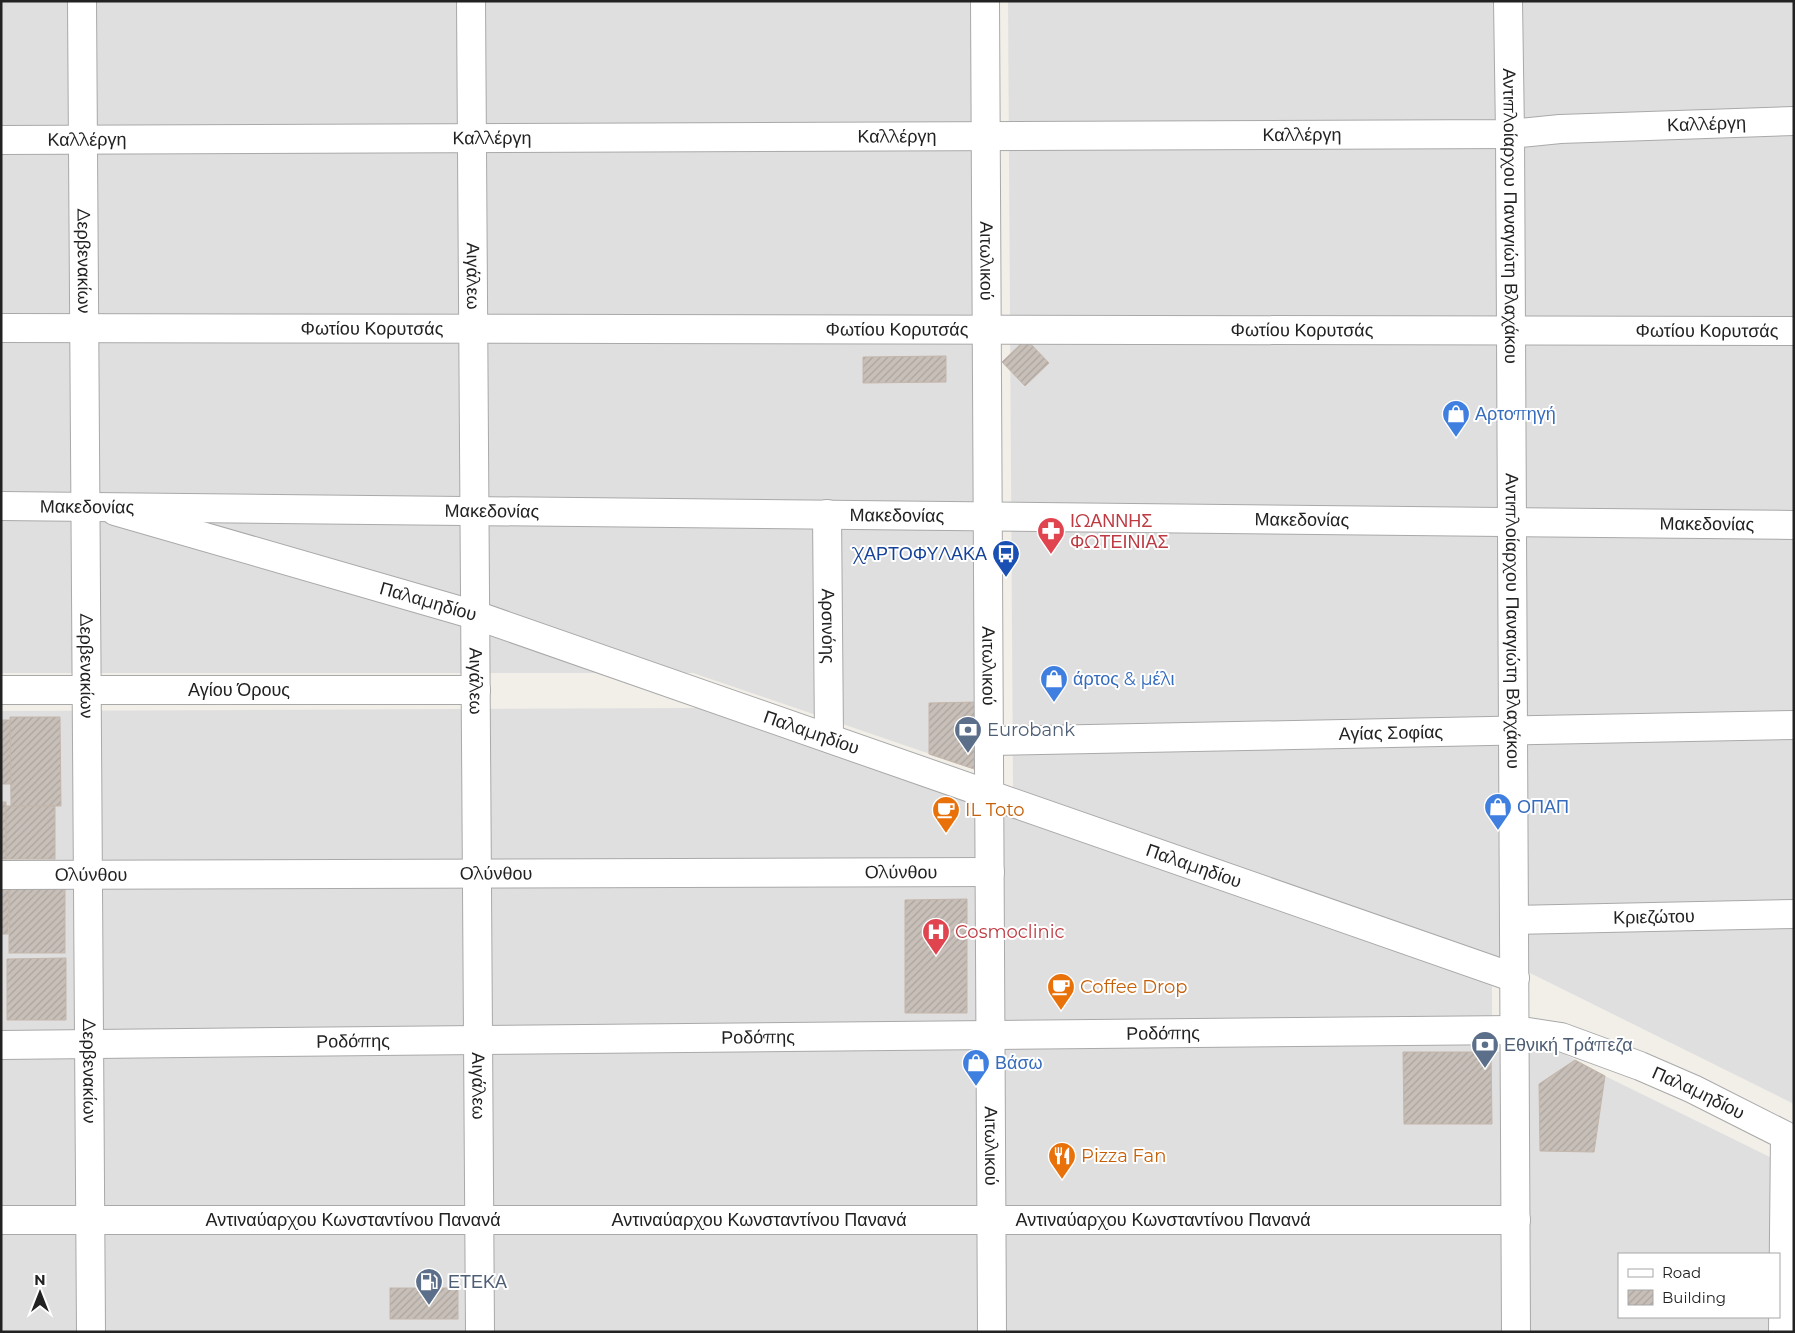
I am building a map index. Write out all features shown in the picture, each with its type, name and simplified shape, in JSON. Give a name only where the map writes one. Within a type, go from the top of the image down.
[{"type":"street","name":"Δερβενακίων","points":[[82,1],[85,328],[94,507],[87,690],[91,1332]]},
{"type":"street","name":"Αιγάλεω","points":[[471,1],[480,1332]]},
{"type":"street","name":"Αιτωλικού","points":[[985,1],[992,1332]]},
{"type":"street","name":"Αντιπλοίαρχου Παναγιώτη Βλαχάκου","points":[[1508,1],[1516,1332]]},
{"type":"street","name":"Καλλέργη","points":[[1,140],[1510,134],[1560,129],[1794,121]]},
{"type":"street","name":"Φωτίου Κορυτσάς","points":[[1,328],[1794,330]]},
{"type":"street","name":"Μακεδονίας","points":[[1,506],[1794,525]]},
{"type":"street","name":"Παλαμηδίου","points":[[94,507],[475,615],[1514,978]]},
{"type":"street","name":"Αρσινόης","points":[[827,514],[829,738]]},
{"type":"street","name":"Αγίου Όρους","points":[[1,690],[476,690]]},
{"type":"street","name":"Αγίας Σοφίας","points":[[989,741],[1794,725]]},
{"type":"street","name":"Ολύνθου","points":[[1,875],[990,872]]},
{"type":"street","name":"Κριεζώτου","points":[[1514,920],[1794,914]]},
{"type":"street","name":"Παλαμηδίου","points":[[1514,1030],[1561,1037],[1640,1066],[1693,1089],[1790,1138]]},
{"type":"street","name":"Ροδόπης","points":[[1,1045],[1514,1030]]},
{"type":"street","points":[[1784,1332],[1790,1138]]},
{"type":"street","name":"Αντιναύαρχου Κωνσταντίνου Πανανά","points":[[1,1220],[1516,1220]]},
{"type":"shaded area","points":[[1,1],[971,1],[976,702],[974,769],[693,673],[1,673]]},
{"type":"shaded area","points":[[1008,1],[1794,1],[1794,1104],[1508,962],[1013,787]]},
{"type":"shaded area","points":[[698,708],[1492,986],[1492,1052],[1561,1052],[1605,1076],[1794,1169],[1794,1332],[1,1332],[1,711]]},
{"type":"building","points":[[1026,339],[1049,363],[1025,386],[1002,362]]},
{"type":"building","points":[[946,356],[946,382],[863,383],[863,357]]},
{"type":"building","points":[[976,702],[974,769],[929,754],[929,703]]},
{"type":"building","points":[[10,717],[60,717],[61,806],[11,806]]},
{"type":"building","points":[[1,720],[10,720],[11,784],[1,784]]},
{"type":"building","points":[[1,802],[6,802],[6,859],[1,859]]},
{"type":"building","points":[[6,806],[55,806],[55,859],[6,859]]},
{"type":"building","points":[[1,884],[9,886],[8,934],[1,934]]},
{"type":"building","points":[[9,886],[65,886],[65,953],[9,953]]},
{"type":"building","name":"Cosmoclinic","points":[[967,899],[967,1013],[905,1013],[905,900]]},
{"type":"building","points":[[66,958],[66,1020],[7,1020],[7,959]]},
{"type":"building","points":[[1403,1052],[1491,1052],[1492,1124],[1404,1124]]},
{"type":"building","points":[[1575,1060],[1605,1076],[1594,1152],[1540,1151],[1539,1084]]},
{"type":"building","points":[[390,1288],[458,1288],[458,1319],[390,1319]]},
{"type":"place","name":"Αρτοπηγή","points":[[1456,438]]},
{"type":"place","name":"ΙΩΑΝΝΗΣ ΦΩΤΕΙΝΙΑΣ","points":[[1051,555]]},
{"type":"place","name":"ΧΑΡΤΟΦΥΛΑΚΑ","points":[[1006,578]]},
{"type":"place","name":"άρτος & μέλι","points":[[1054,703]]},
{"type":"place","name":"Eurobank","points":[[968,754]]},
{"type":"place","name":"ΟΠΑΠ","points":[[1498,831]]},
{"type":"place","name":"IL Toto","points":[[946,834]]},
{"type":"place","name":"Cosmoclinic","points":[[936,956]]},
{"type":"place","name":"Coffee Drop","points":[[1061,1011]]},
{"type":"place","name":"Εθνική Τράπεζα","points":[[1485,1069]]},
{"type":"place","name":"Βάσω","points":[[976,1087]]},
{"type":"place","name":"Pizza Fan","points":[[1062,1180]]},
{"type":"place","name":"ΕΤΕΚΑ","points":[[429,1306]]}]
